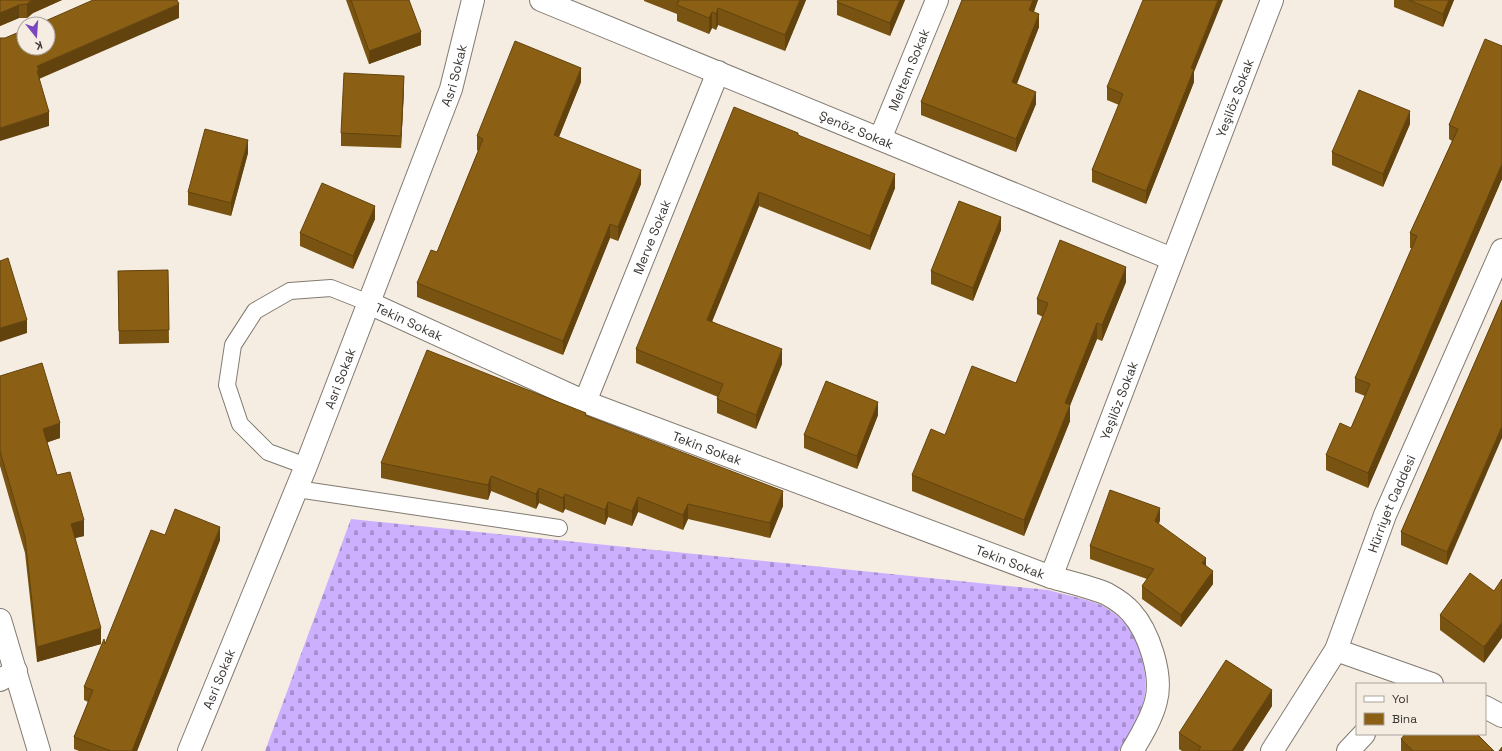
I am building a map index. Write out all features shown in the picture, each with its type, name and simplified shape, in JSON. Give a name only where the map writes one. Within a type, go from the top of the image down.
[{"type":"street","name":"Asri Sokak","points":[[189,751],[297,489],[451,90],[473,0]]},
{"type":"street","name":"Şenöz Sokak","points":[[541,0],[1172,259]]},
{"type":"street","name":"Meltem Sokak","points":[[880,139],[937,0]]},
{"type":"street","name":"Yeşilöz Sokak","points":[[1051,577],[1272,0]]},
{"type":"street","name":"Merve Sokak","points":[[585,402],[718,72]]},
{"type":"street","name":"Hürriyet Caddesi","points":[[1272,751],[1336,650],[1385,515],[1502,250]]},
{"type":"street","name":"Tekin Sokak","points":[[369,303],[585,402],[1051,577]]},
{"type":"street","points":[[1051,577],[1106,594],[1117,600],[1132,612],[1143,631],[1154,659],[1158,676],[1158,689],[1152,713],[1132,751]]},
{"type":"street","points":[[0,620],[8,675],[39,751]]},
{"type":"street","points":[[1336,650],[1418,682]]},
{"type":"street","points":[[1486,707],[1502,716]]},
{"type":"street","points":[[1348,751],[1363,735]]},
{"type":"lane","points":[[306,466],[268,452],[240,424],[227,385],[233,345],[255,311],[290,291],[331,288],[369,303]]},
{"type":"lane","points":[[297,489],[559,528]]},
{"type":"green space","points":[[351,519],[1048,590],[1101,605],[1109,609],[1124,621],[1137,644],[1143,662],[1145,672],[1144,699],[1137,719],[1119,751],[265,751]]},
{"type":"building","points":[[0,0],[32,0],[27,4],[19,5],[0,13]]},
{"type":"building","points":[[93,0],[177,0],[179,4],[37,66],[39,70],[37,71],[49,112],[0,128],[0,38],[5,38],[16,33],[16,56],[56,56],[56,16]]},
{"type":"building","points":[[351,0],[409,0],[421,32],[369,51]]},
{"type":"building","points":[[679,0],[800,0],[785,35],[718,8],[716,14],[712,12],[709,18],[677,5]]},
{"type":"building","points":[[838,0],[900,0],[890,23],[837,2]]},
{"type":"building","points":[[962,0],[1033,0],[1029,10],[1039,14],[1012,82],[1036,92],[1016,139],[921,102]]},
{"type":"building","points":[[1143,0],[1218,0],[1191,68],[1194,69],[1146,191],[1092,170],[1123,94],[1107,87]]},
{"type":"building","points":[[1409,0],[1449,0],[1443,14]]},
{"type":"building","points":[[1485,39],[1502,46],[1502,164],[1368,473],[1326,455],[1340,423],[1351,428],[1370,384],[1355,378],[1417,236],[1410,233],[1458,129],[1449,125]]},
{"type":"building","points":[[515,41],[581,68],[554,135],[641,170],[618,227],[610,224],[563,341],[417,283],[431,250],[437,252],[477,154],[483,139],[477,136]]},
{"type":"building","points":[[344,73],[404,76],[401,136],[341,133]]},
{"type":"building","points":[[1359,90],[1410,111],[1383,174],[1332,152]]},
{"type":"building","points":[[734,107],[798,133],[798,135],[895,174],[870,236],[759,192],[707,320],[782,349],[756,415],[717,399],[723,384],[636,349]]},
{"type":"building","points":[[205,129],[248,140],[231,203],[188,192]]},
{"type":"building","points":[[322,183],[375,206],[353,256],[300,233]]},
{"type":"building","points":[[959,201],[1001,217],[973,288],[931,271]]},
{"type":"building","points":[[1060,240],[1126,267],[1102,325],[1097,323],[1065,403],[1070,405],[1024,520],[912,475],[931,429],[945,435],[972,366],[1016,383],[1048,303],[1037,299]]},
{"type":"building","points":[[8,258],[27,320],[0,328],[0,261]]},
{"type":"building","points":[[168,270],[169,330],[119,331],[118,271]]},
{"type":"building","points":[[1502,300],[1502,426],[1447,552],[1401,532]]},
{"type":"building","points":[[427,350],[586,413],[585,415],[783,491],[770,523],[688,504],[683,515],[638,497],[632,511],[608,502],[605,510],[565,494],[563,498],[539,488],[536,494],[491,476],[488,485],[381,463]]},
{"type":"building","points":[[42,363],[60,423],[43,429],[57,475],[70,472],[84,520],[71,524],[101,628],[37,647],[25,537],[0,451],[0,376]]},
{"type":"building","points":[[826,381],[878,402],[857,456],[804,435]]},
{"type":"building","points":[[1110,490],[1160,508],[1155,521],[1206,558],[1202,563],[1213,571],[1181,615],[1142,586],[1154,569],[1090,546]]},
{"type":"building","points":[[175,509],[220,527],[132,751],[111,751],[74,737],[93,690],[84,687],[104,639],[105,644],[151,530],[165,535]]},
{"type":"building","points":[[1470,573],[1494,591],[1502,579],[1502,622],[1484,647],[1440,615]]},
{"type":"building","points":[[1226,660],[1272,690],[1232,751],[1198,751],[1201,747],[1179,733]]},
{"type":"building","points":[[1404,735],[1478,735],[1494,751],[1413,751],[1401,739]]}]
